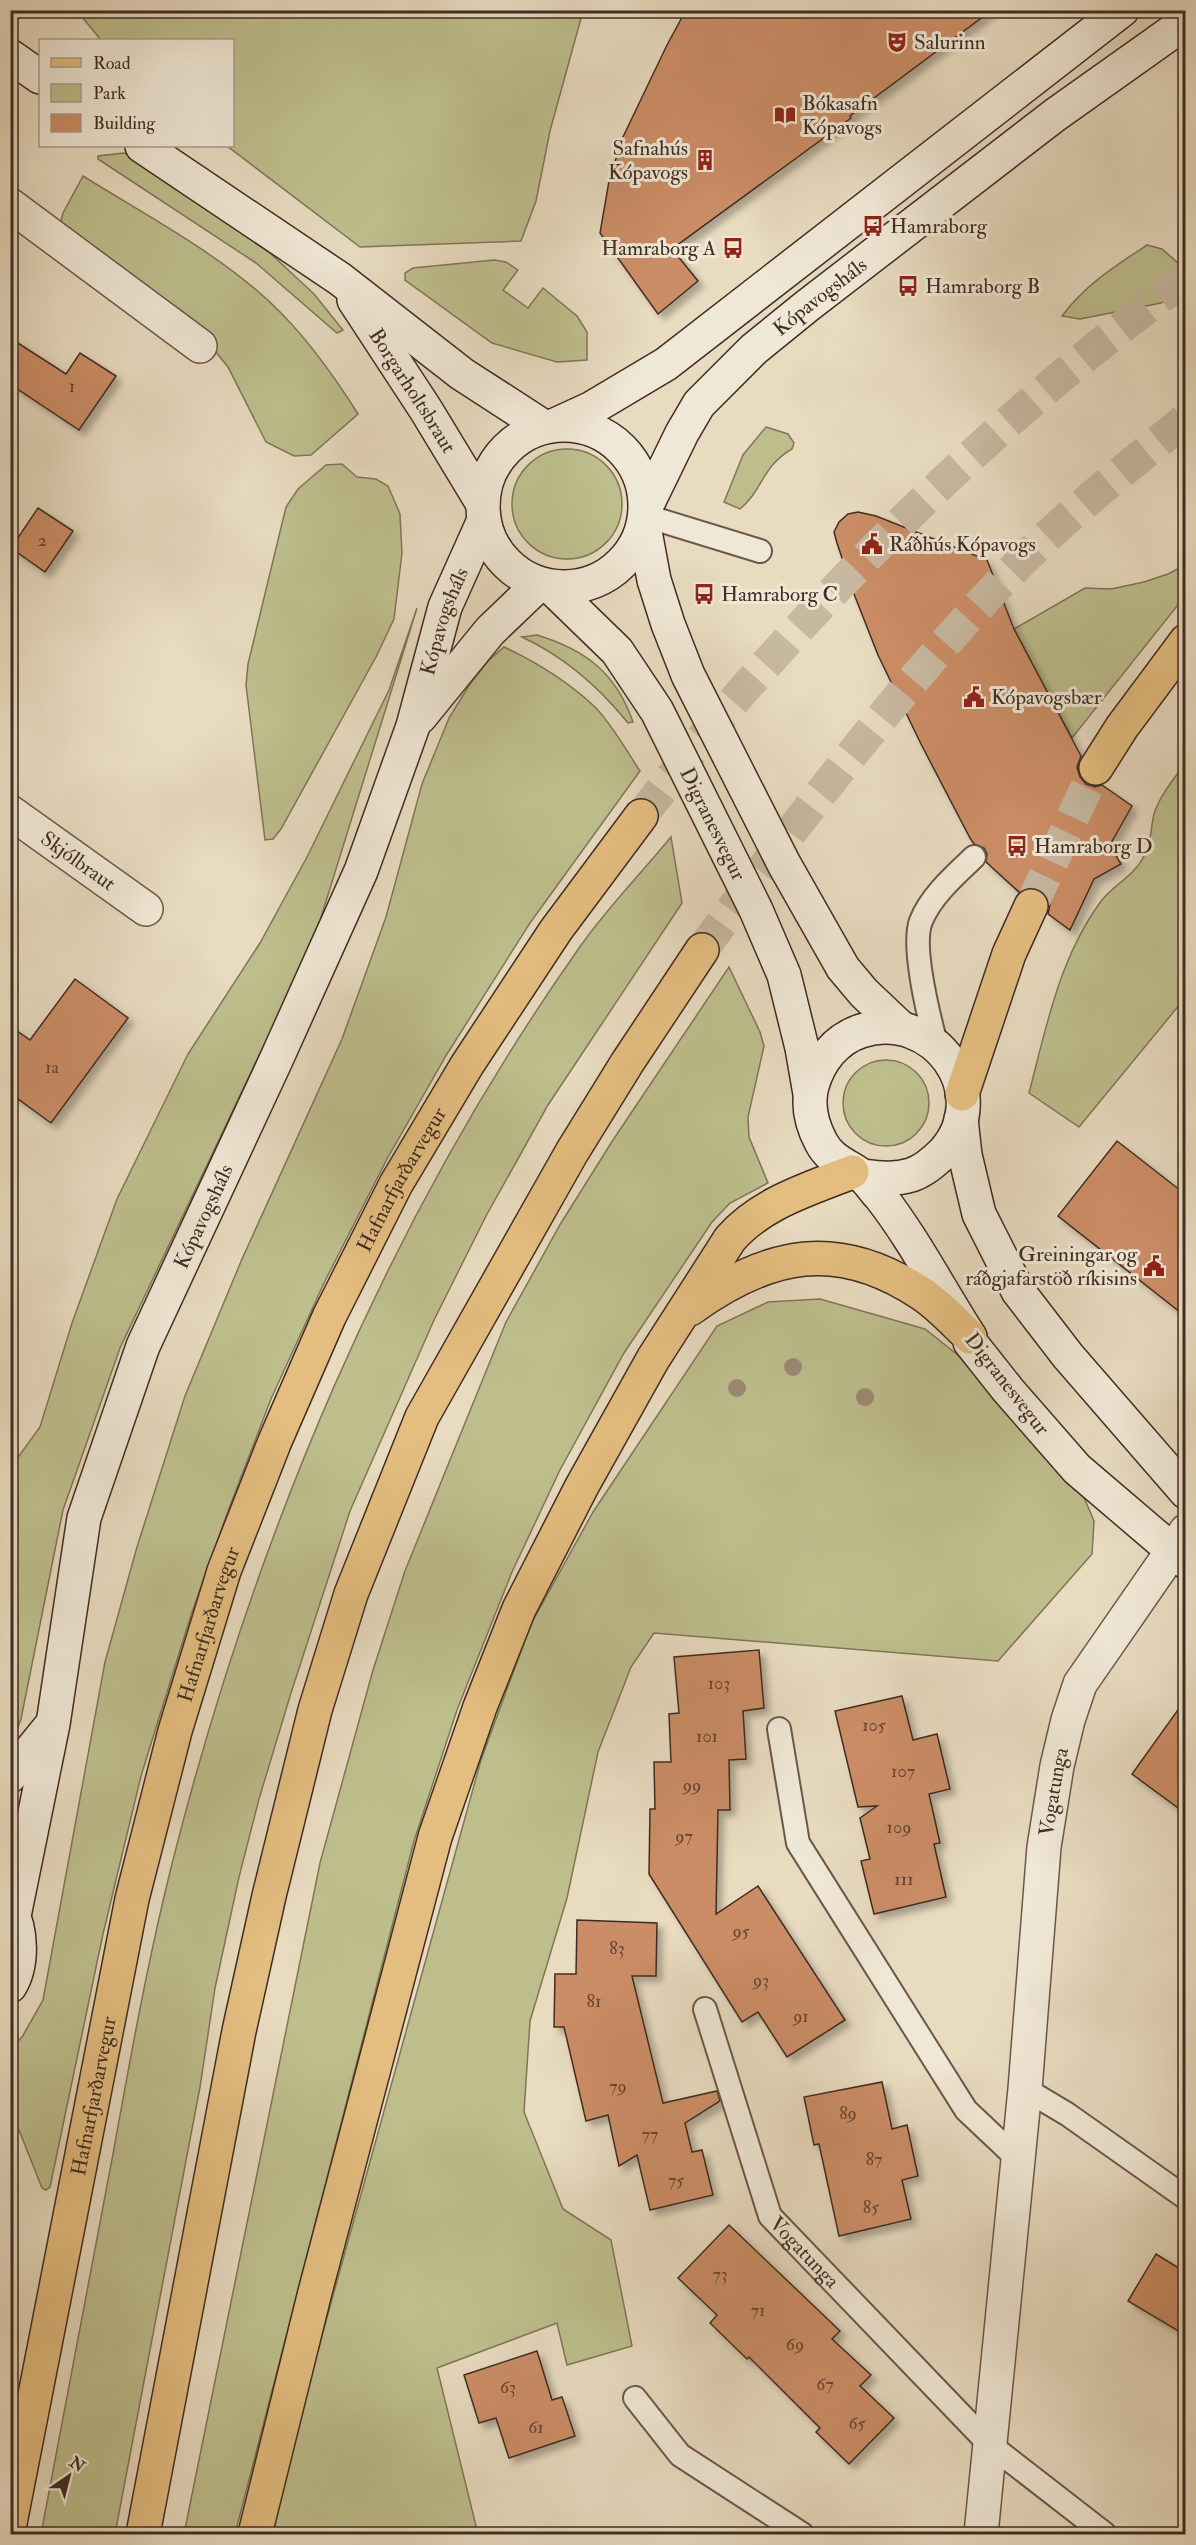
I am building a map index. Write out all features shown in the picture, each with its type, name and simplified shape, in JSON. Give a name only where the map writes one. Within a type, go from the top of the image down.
[{"type":"main road","points":[[1092,765],[1185,641]]},
{"type":"main road","name":"Hafnarfjarðarvegur","points":[[12,2514],[132,1899],[176,1731],[224,1571],[275,1441],[329,1317],[396,1184],[467,1065],[556,930],[641,816]]},
{"type":"main road","points":[[962,1107],[1009,954],[1031,906]]},
{"type":"main road","points":[[143,2535],[244,2008],[315,1710],[351,1594],[422,1417],[572,1152],[627,1063],[702,950]]},
{"type":"main road","points":[[255,2535],[320,2270],[435,1837],[480,1707],[519,1609],[614,1428],[679,1317],[730,1239],[743,1224],[785,1199],[857,1174]]},
{"type":"main road","points":[[679,1317],[720,1289],[766,1267],[807,1258],[833,1257],[863,1263],[899,1280],[925,1296],[970,1338]]},
{"type":"main road","points":[[10,2394],[12,2514]]},
{"type":"street","name":"Kópavogsháls","points":[[550,426],[624,391],[666,364],[1122,10]]},
{"type":"street","name":"Kópavogsháls","points":[[645,516],[682,433],[699,404],[754,349],[1055,115],[1185,22]]},
{"type":"street","points":[[10,56],[39,76]]},
{"type":"street","name":"Borgarholtsbraut","points":[[143,147],[340,279],[462,374],[550,426]]},
{"type":"street","points":[[10,205],[200,346]]},
{"type":"street","name":"Borgarholtsbraut","points":[[340,279],[426,410],[483,512]]},
{"type":"street","points":[[645,516],[634,549],[612,572],[575,588],[545,586],[520,574],[503,559],[490,541],[483,512],[488,478],[500,455],[520,438],[550,426],[583,427],[608,437],[628,455],[641,480],[654,580],[684,664],[778,854],[843,968],[864,993],[900,1027]]},
{"type":"street","name":"Kópavogsháls","points":[[12,1913],[53,1724],[84,1518],[143,1346],[361,871],[413,726],[445,607],[483,512]]},
{"type":"street","name":"Kópavogsháls","points":[[413,726],[490,631],[545,586]]},
{"type":"street","name":"Digranesvegur","points":[[545,586],[617,651],[657,711],[756,910],[784,975],[802,1048],[810,1094]]},
{"type":"street","name":"Skjólbraut","points":[[10,812],[146,909]]},
{"type":"street","points":[[962,1107],[951,1143],[934,1162],[912,1175],[888,1179],[857,1174],[839,1164],[822,1145],[811,1120],[810,1094],[817,1070],[831,1050],[851,1034],[875,1027],[900,1027],[936,1044],[949,1058],[958,1075],[962,1107],[965,1155],[979,1214],[1018,1291],[1075,1365],[1185,1492]]},
{"type":"street","name":"Digranesvegur","points":[[857,1174],[896,1219],[970,1341],[1008,1390],[1077,1469],[1181,1548]]},
{"type":"street","name":"Vogatunga","points":[[981,2535],[1025,2089],[1044,1847],[1057,1766],[1068,1720],[1080,1684],[1181,1548]]},
{"type":"street","points":[[10,1776],[53,1724]]},
{"type":"street","points":[[10,1986],[14,1980],[20,1948],[12,1913]]},
{"type":"lane","points":[[645,516],[760,551]]},
{"type":"lane","points":[[936,1044],[922,989],[918,932],[929,907],[974,857]]},
{"type":"lane","points":[[778,1729],[798,1844],[966,2110],[1018,2159]]},
{"type":"lane","name":"Vogatunga","points":[[705,2009],[770,2216],[989,2444],[1105,2535]]},
{"type":"lane","points":[[1025,2089],[1067,2114],[1185,2198]]},
{"type":"lane","points":[[635,2398],[680,2455],[802,2535]]},
{"type":"green space","points":[[77,11],[583,11],[550,131],[536,201],[521,241],[360,247],[228,147],[234,147],[234,39],[100,39]]},
{"type":"green space","points":[[124,153],[139,159],[270,253],[314,294],[343,330],[337,333],[256,263],[98,159],[98,156]]},
{"type":"green space","points":[[83,176],[213,257],[261,294],[294,326],[314,350],[358,414],[311,455],[294,456],[266,442],[228,367],[211,346],[59,230],[63,213]]},
{"type":"green space","points":[[1147,245],[1162,249],[1185,269],[1185,284],[1180,291],[1161,303],[1080,319],[1062,316],[1091,285]]},
{"type":"green space","points":[[494,260],[506,262],[518,270],[503,290],[528,308],[543,288],[577,316],[587,332],[587,360],[557,362],[492,343],[405,280],[405,273],[413,268]]},
{"type":"green space","points":[[766,427],[788,434],[794,443],[792,449],[768,470],[754,494],[740,509],[724,502],[743,455]]},
{"type":"green space","points":[[567,449],[588,453],[606,465],[618,483],[622,504],[618,525],[606,543],[588,555],[567,559],[546,555],[528,543],[516,525],[512,504],[516,483],[528,465],[546,453]]},
{"type":"green space","points":[[342,464],[357,477],[376,479],[388,486],[400,514],[402,553],[394,619],[376,657],[281,829],[273,839],[265,840],[246,685],[248,664],[286,507],[298,489],[326,465]]},
{"type":"green space","points":[[1185,565],[1185,596],[1072,738],[1014,629],[1085,588],[1111,589],[1144,582],[1168,574]]},
{"type":"green space","points":[[417,608],[314,940],[120,1348],[63,1510],[21,1719],[11,1745],[11,1467],[40,1427],[72,1323],[117,1199],[188,1054],[260,943],[307,857],[389,690]]},
{"type":"green space","points":[[537,635],[570,648],[597,666],[618,690],[633,722],[628,723],[593,685],[567,664],[522,637]]},
{"type":"green space","points":[[504,647],[551,673],[594,706],[613,729],[640,771],[530,923],[447,1054],[387,1159],[324,1283],[271,1399],[191,1615],[141,1776],[103,1934],[50,2187],[46,2190],[42,2188],[11,2110],[11,2048],[22,2037],[43,2000],[105,1662],[137,1547],[185,1396],[242,1259],[342,1039],[386,917],[422,784],[449,718],[470,684],[489,660]]},
{"type":"green space","points":[[1185,763],[1185,998],[1079,1127],[1029,1093],[1048,1019],[1064,971],[1085,926],[1104,898],[1139,865],[1146,852],[1154,814],[1160,800]]},
{"type":"green space","points":[[671,837],[682,903],[548,1105],[486,1216],[434,1320],[350,1511],[291,1693],[259,1799],[239,1877],[215,1988],[200,2087],[115,2534],[41,2534],[148,1967],[165,1893],[207,1736],[245,1617],[287,1500],[335,1385],[387,1272],[445,1162],[508,1055],[577,951],[610,907]]},
{"type":"green space","points":[[729,967],[760,1032],[764,1046],[748,1117],[749,1137],[768,1183],[730,1203],[712,1222],[624,1353],[560,1470],[512,1572],[457,1710],[414,1841],[235,2534],[184,2534],[320,1863],[373,1670],[405,1571],[506,1322],[561,1223],[613,1140]]},
{"type":"green space","points":[[886,1060],[910,1067],[922,1079],[929,1103],[922,1127],[910,1139],[886,1146],[862,1139],[850,1127],[843,1103],[850,1079],[862,1067]]},
{"type":"green space","points":[[820,1299],[925,1329],[959,1356],[1030,1440],[1079,1486],[1094,1521],[1092,1554],[998,1661],[654,1633],[631,1667],[598,1752],[567,1898],[530,2021],[524,2112],[563,2209],[611,2240],[632,2346],[567,2365],[557,2323],[437,2368],[478,2534],[269,2534],[481,1760],[531,1624],[593,1512],[717,1326],[768,1302]]},
{"type":"building","name":"Safnahús Kópavogs","points":[[686,10],[992,10],[850,116],[851,118],[672,249],[698,281],[658,314],[600,233],[609,181],[622,139]]},
{"type":"building","points":[[10,338],[66,374],[80,353],[116,376],[79,430],[10,384]]},
{"type":"building","points":[[38,508],[73,531],[45,572],[11,548]]},
{"type":"building","name":"Kópavogsbær","points":[[858,512],[876,516],[987,560],[1014,629],[1081,756],[1077,767],[1080,777],[1086,784],[1095,787],[1102,785],[1132,806],[1110,845],[1121,864],[1094,879],[1070,930],[1048,914],[1050,904],[1047,896],[1039,889],[1029,887],[1019,892],[986,862],[987,854],[984,848],[974,844],[970,838],[921,744],[878,655],[854,594],[834,532],[839,522],[848,514]]},
{"type":"building","points":[[75,979],[128,1018],[51,1123],[10,1093],[10,1026],[30,1040]]},
{"type":"building","name":"Greiningar og ráðgjafarstöð ríkisins","points":[[1117,1141],[1185,1194],[1185,1316],[1058,1216]]},
{"type":"building","points":[[759,1650],[764,1708],[743,1711],[746,1759],[729,1760],[730,1810],[718,1810],[716,1914],[758,1886],[845,2020],[787,2057],[758,2012],[742,2022],[649,1874],[650,1809],[655,1809],[654,1762],[671,1762],[669,1714],[679,1713],[674,1657]]},
{"type":"building","points":[[902,1696],[913,1740],[937,1734],[950,1789],[929,1794],[940,1843],[934,1844],[946,1897],[874,1914],[861,1861],[870,1859],[860,1818],[877,1806],[858,1807],[835,1711]]},
{"type":"building","points":[[1185,1700],[1185,1813],[1132,1774]]},
{"type":"building","points":[[577,1920],[657,1923],[656,1976],[632,1976],[663,2103],[717,2091],[720,2101],[685,2123],[692,2152],[702,2150],[713,2195],[650,2210],[637,2155],[619,2166],[608,2115],[586,2121],[564,2027],[554,2027],[555,1974],[576,1974]]},
{"type":"building","points":[[882,2082],[892,2129],[907,2125],[918,2176],[902,2180],[911,2219],[839,2236],[819,2144],[814,2145],[804,2097]]},
{"type":"building","points":[[729,2225],[840,2331],[832,2339],[871,2375],[860,2386],[894,2418],[849,2464],[816,2432],[820,2428],[749,2357],[747,2359],[710,2323],[717,2315],[678,2278]]},
{"type":"building","points":[[1156,2254],[1185,2272],[1185,2335],[1128,2301]]},
{"type":"building","points":[[537,2351],[552,2400],[562,2397],[575,2436],[509,2458],[496,2418],[479,2423],[464,2375]]},
{"type":"tunnel","points":[[641,816],[720,717],[827,598],[883,540],[941,484],[1060,377],[1186,278]]},
{"type":"tunnel","points":[[702,950],[884,715],[922,669],[1002,581],[1091,497],[1186,419]]},
{"type":"tunnel","points":[[1031,906],[1096,768]]},
{"type":"place","name":"Salurinn","points":[[897,42]]},
{"type":"place","name":"Bókasafn Kópavogs","points":[[785,115]]},
{"type":"place","name":"Safnahús Kópavogs","points":[[705,160]]},
{"type":"place","name":"Hamraborg","points":[[873,226]]},
{"type":"place","name":"Hamraborg A","points":[[733,248]]},
{"type":"place","name":"Hamraborg B","points":[[908,286]]},
{"type":"place","name":"Ráðhús Kópavogs","points":[[872,544]]},
{"type":"place","name":"Hamraborg C","points":[[704,594]]},
{"type":"place","name":"Kópavogsbær","points":[[974,697]]},
{"type":"place","name":"Hamraborg D","points":[[1017,846]]},
{"type":"place","name":"Greiningar og ráðgjafarstöð ríkisins","points":[[1154,1266]]}]
